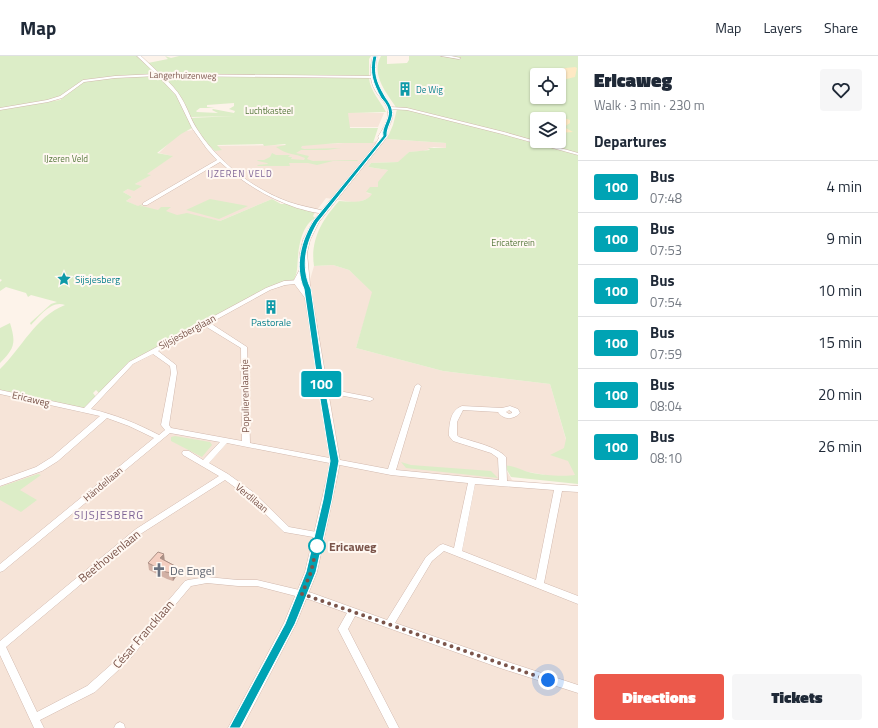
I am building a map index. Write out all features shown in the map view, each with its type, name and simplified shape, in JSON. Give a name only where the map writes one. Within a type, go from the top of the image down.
[{"type":"main road","points":[[235,728],[290,624],[311,572],[335,461],[322,393],[315,322],[308,298],[301,282],[304,246],[308,234],[323,212],[368,159],[383,135],[391,115],[390,108],[377,88],[374,77],[373,64],[375,56]]},
{"type":"street","points":[[139,56],[174,90],[196,131],[206,146],[220,160],[255,187],[274,197],[306,209],[323,212]]},
{"type":"street","points":[[443,56],[459,58]]},
{"type":"street","name":"Langerhuizenweg","points":[[0,109],[35,104],[61,97],[78,84],[87,80],[158,75],[374,77]]},
{"type":"street","points":[[390,108],[414,111],[503,133],[578,154]]},
{"type":"street","points":[[145,204],[220,160]]},
{"type":"street","name":"Sijsjesberglaan","points":[[86,410],[131,364],[272,287],[284,283],[301,282]]},
{"type":"street","name":"Populierenlaantje","points":[[205,323],[244,347],[246,444]]},
{"type":"street","points":[[153,351],[173,365],[174,373],[166,425],[170,430],[391,472],[578,489]]},
{"type":"street","points":[[391,472],[418,386]]},
{"type":"street","name":"Ericaweg","points":[[0,392],[106,415],[132,424],[159,438]]},
{"type":"street","points":[[322,393],[339,392],[370,399]]},
{"type":"street","points":[[502,410],[462,408],[459,410],[453,422],[454,436],[456,439],[502,456],[503,482]]},
{"type":"street","points":[[0,483],[39,469],[55,459],[106,415]]},
{"type":"street","name":"Händellaan","points":[[0,568],[170,430]]},
{"type":"street","points":[[204,463],[226,440]]},
{"type":"street","name":"Verdilaan","points":[[186,453],[225,476],[250,494],[287,530],[319,535]]},
{"type":"street","name":"Beethovenlaan","points":[[0,646],[139,530],[225,476]]},
{"type":"street","points":[[457,553],[472,480]]},
{"type":"street","points":[[539,585],[559,487]]},
{"type":"street","points":[[389,625],[428,559],[443,547],[578,600]]},
{"type":"street","name":"César Francklaan","points":[[34,718],[91,690],[125,658],[188,583],[207,580],[238,583],[257,582],[302,594]]},
{"type":"street","points":[[302,594],[578,690]]},
{"type":"street","points":[[353,611],[343,629],[394,728]]},
{"type":"street","points":[[0,646],[39,728]]},
{"type":"shaded area","points":[[346,112],[384,113],[378,127],[349,127]]},
{"type":"shaded area","points":[[193,130],[205,146],[373,142],[387,139],[446,143],[446,148],[434,147],[423,151],[409,152],[399,162],[371,163],[368,167],[388,170],[379,187],[366,193],[373,194],[370,198],[358,202],[352,202],[326,198],[314,214],[272,199],[220,221],[204,218],[190,219],[137,206],[126,201],[132,197],[123,192],[128,189],[141,186],[135,184],[150,175],[146,174],[172,156],[159,153],[180,132]]},
{"type":"shaded area","points":[[333,265],[349,270],[373,292],[356,348],[443,371],[550,384],[577,478],[569,479],[505,468],[512,480],[578,487],[578,728],[0,728],[0,392],[83,413],[131,364],[268,289],[284,284],[309,283],[314,266]]},
{"type":"green space","name":"IJzeren Veld","points":[[0,56],[139,56],[155,74],[149,74],[157,76],[171,87],[192,128],[181,134],[157,153],[173,156],[147,174],[151,175],[135,184],[142,186],[134,191],[128,189],[123,192],[132,197],[126,201],[138,206],[143,204],[140,207],[142,206],[158,210],[161,207],[171,207],[166,211],[177,215],[187,213],[220,221],[272,199],[281,204],[289,204],[315,212],[313,216],[315,218],[307,225],[302,235],[299,246],[297,272],[293,281],[287,281],[130,363],[99,393],[96,390],[93,393],[96,397],[83,409],[0,390],[0,369],[45,317],[54,310],[65,305],[60,304],[50,307],[31,325],[30,323],[51,304],[57,302],[31,295],[28,297],[26,293],[6,287],[0,291],[0,282],[2,280],[0,279],[0,109],[60,100],[86,80],[79,83],[64,95],[53,100],[0,108]]},
{"type":"green space","points":[[165,56],[171,58],[179,56],[371,56],[369,59],[369,77],[165,74],[158,73],[148,63],[168,59]]},
{"type":"green space","name":"Ericaterrein","points":[[381,56],[387,56],[387,64],[407,63],[409,56],[578,56],[578,484],[511,477],[504,465],[536,474],[558,476],[575,475],[568,461],[550,455],[564,448],[566,439],[550,384],[443,371],[356,348],[372,292],[349,270],[333,265],[314,266],[313,257],[316,239],[323,223],[333,208],[339,201],[357,202],[369,197],[372,194],[366,192],[370,187],[378,187],[378,182],[388,170],[368,167],[371,163],[398,162],[409,152],[430,150],[428,148],[446,148],[446,143],[387,139],[393,125],[397,109],[385,91],[379,78],[378,63]]},
{"type":"green space","name":"Luchtkasteel","points":[[161,76],[369,78],[373,91],[386,112],[348,113],[350,128],[378,128],[373,143],[338,143],[302,146],[301,148],[304,149],[341,148],[327,150],[301,150],[296,153],[309,156],[307,159],[313,161],[358,160],[357,161],[333,161],[317,165],[308,163],[289,163],[290,166],[258,166],[257,165],[268,164],[257,160],[264,160],[270,157],[272,153],[276,155],[290,155],[288,157],[292,157],[291,159],[304,160],[305,158],[276,147],[286,145],[285,144],[264,146],[263,144],[217,145],[222,150],[215,151],[210,146],[205,146],[189,118],[235,116],[191,117],[184,103]],"holes":[[[234,103],[234,106],[229,109],[235,111],[234,113],[213,109],[212,110],[218,113],[196,111],[200,108],[215,108],[207,107],[207,105]]]},
{"type":"green space","points":[[210,199],[248,206],[219,219],[186,210]]},
{"type":"green space","points":[[10,323],[13,336],[13,345],[9,353],[0,363],[0,328]]},
{"type":"green space","points":[[175,436],[210,442],[212,445],[202,457],[171,441],[171,437]]},
{"type":"green space","points":[[401,462],[411,465],[491,471],[498,478],[406,468]]},
{"type":"green space","points":[[38,474],[41,475],[20,490],[37,500],[21,512],[0,500],[0,487]]},
{"type":"sand","points":[[566,68],[577,68],[575,77],[566,79]]},
{"type":"sand","points":[[566,119],[570,120],[570,123],[566,126]]},
{"type":"sand","points":[[566,128],[573,132],[566,132]]},
{"type":"building","points":[[158,552],[164,554],[160,558],[177,567],[172,573],[166,572],[148,563]]},
{"type":"bus line","name":"100","points":[[235,728],[290,624],[311,572],[328,500],[335,461],[322,393],[308,298],[308,289],[304,282],[304,246],[308,234],[316,221],[385,136],[384,132],[391,115],[390,108],[375,83],[373,64],[375,56]]},
{"type":"place","name":"De Wig","points":[[405,89]]},
{"type":"place","name":"Sijsjesberg","points":[[64,279]]},
{"type":"place","name":"Pastorale","points":[[271,307]]},
{"type":"place","name":"Ericaweg","points":[[317,546]]},
{"type":"place","name":"De Engel","points":[[159,570]]},
{"type":"district","name":"IJZEREN VELD","points":[[240,173]]},
{"type":"district","name":"SIJSJESBERG","points":[[109,515]]},
{"type":"route","points":[[317,546],[311,572],[302,594],[312,596],[389,625],[548,680]]}]
